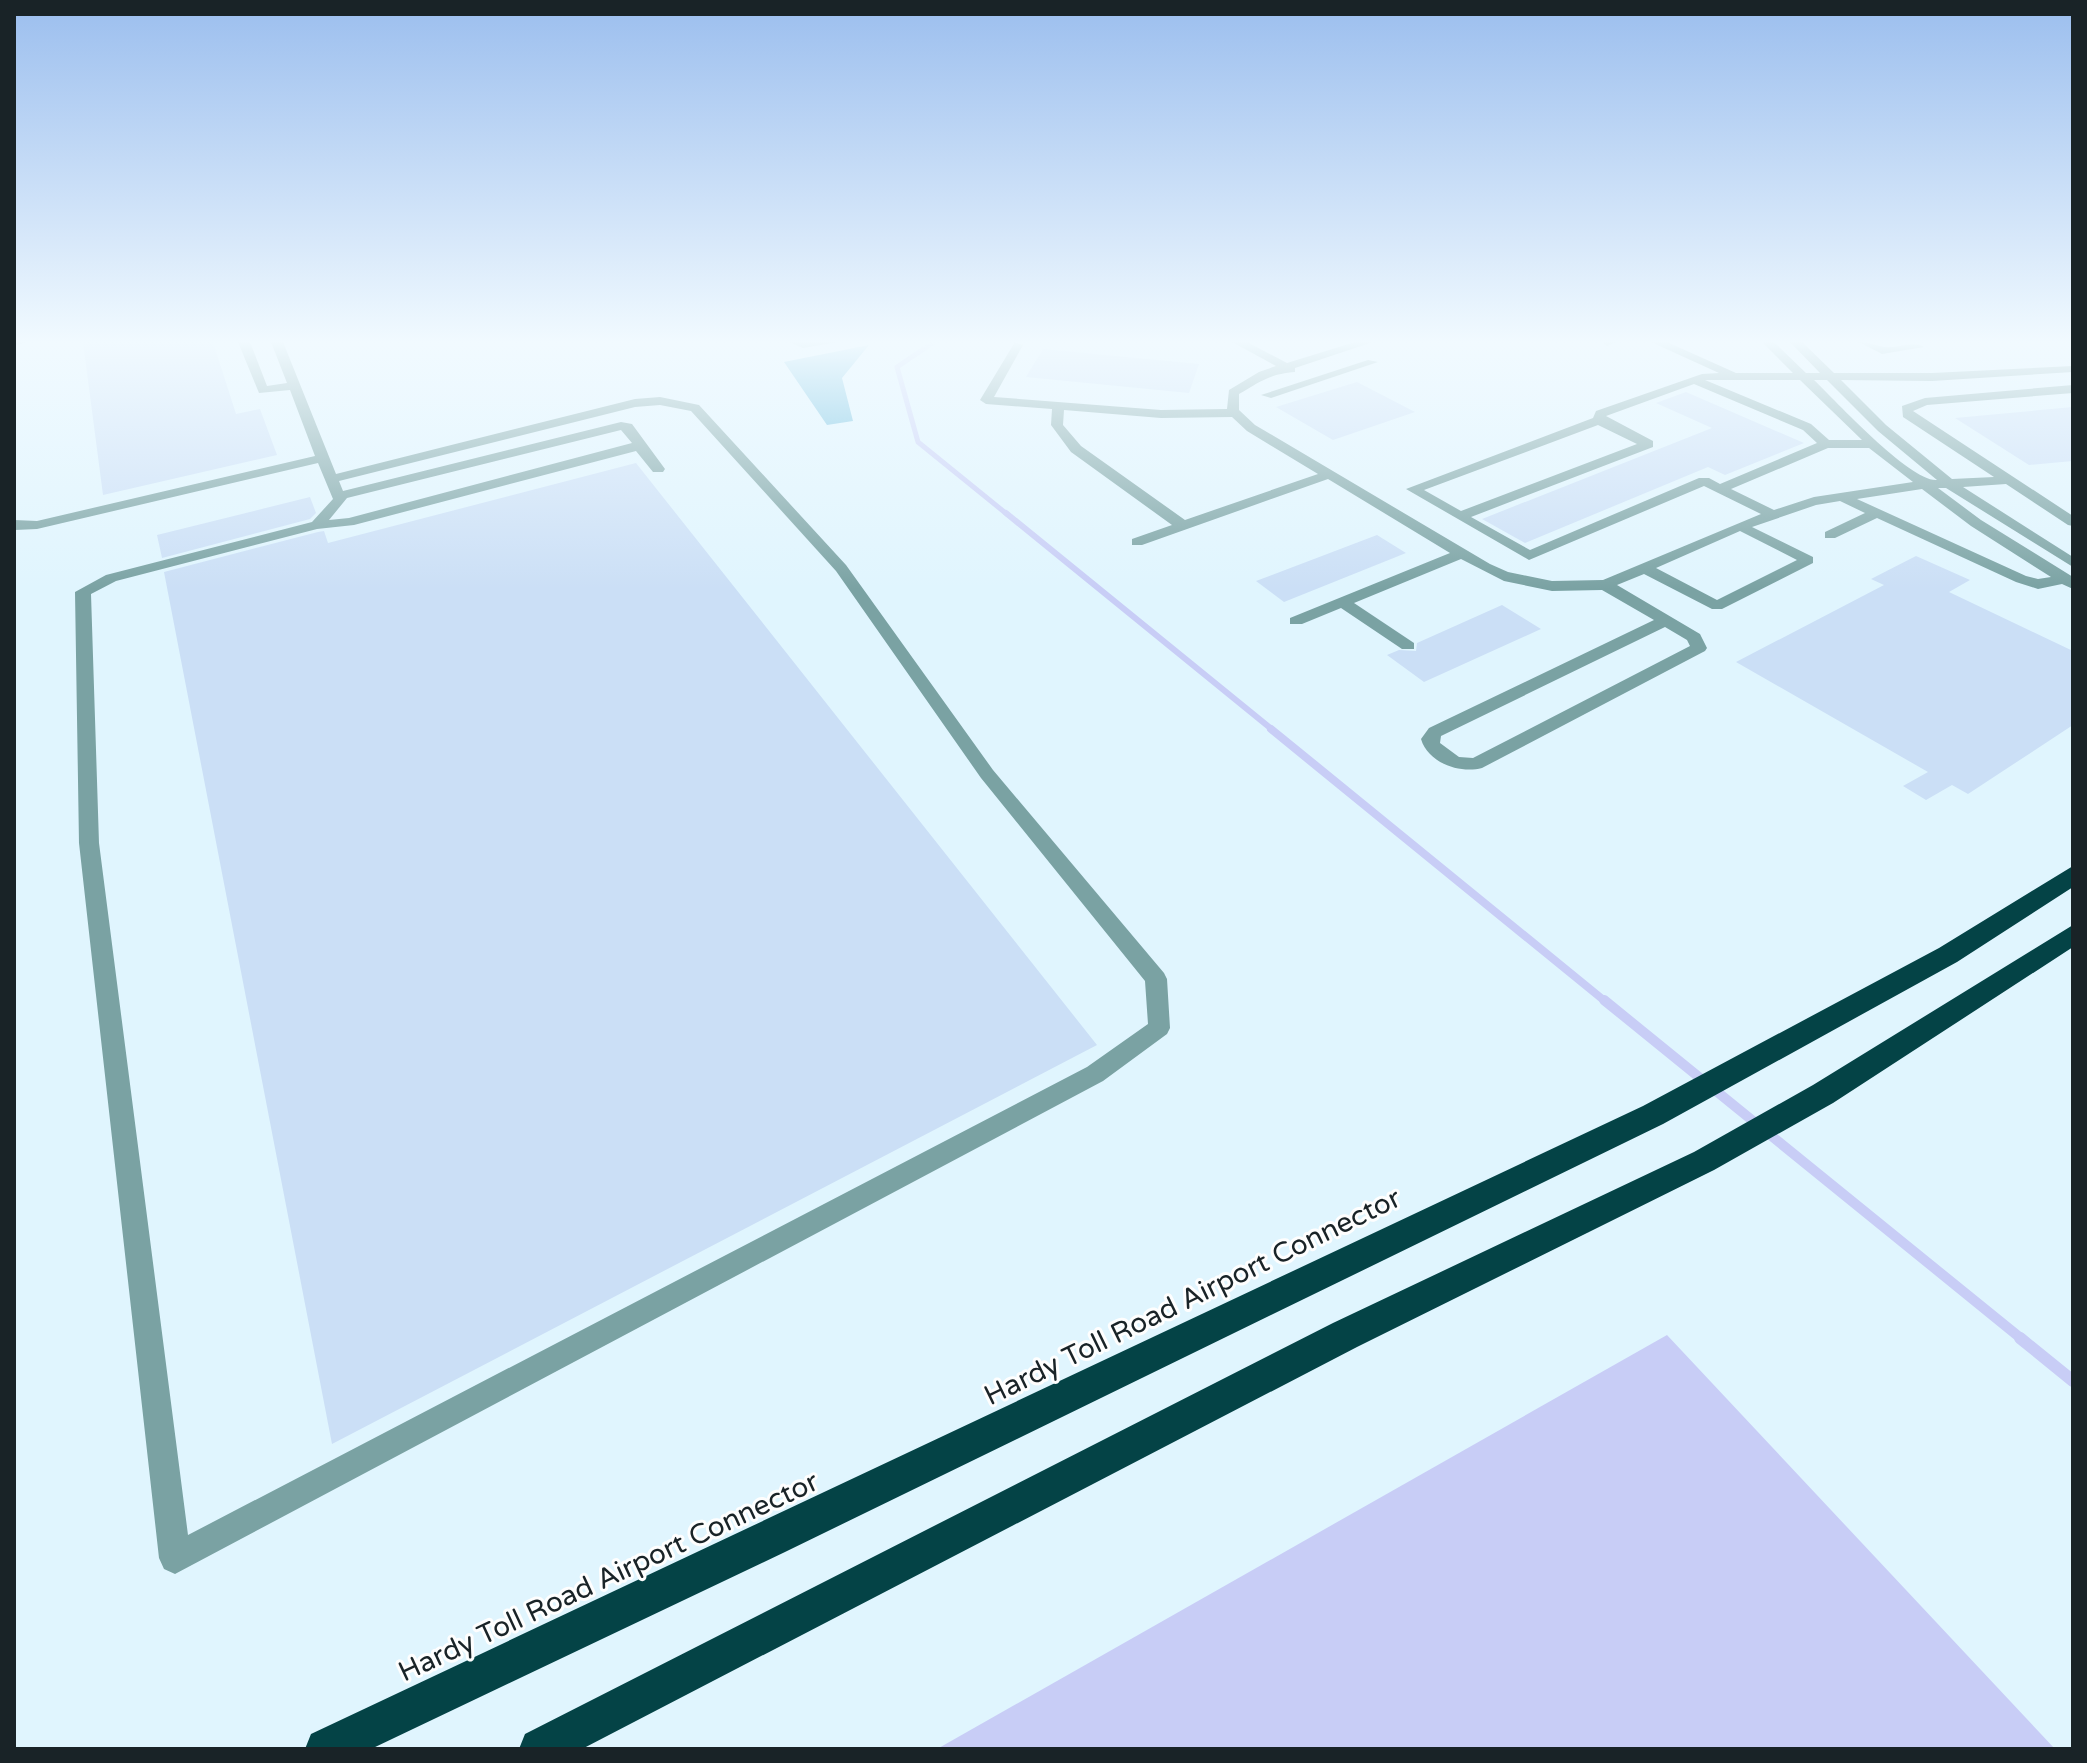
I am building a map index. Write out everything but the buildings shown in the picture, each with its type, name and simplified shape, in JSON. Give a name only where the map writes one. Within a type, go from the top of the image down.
[{"type":"highway","name":"Hardy Toll Road Airport Connector","points":[[326,1749],[772,1539],[1653,1115],[1948,955],[2073,875]]},
{"type":"highway","points":[[540,1749],[1345,1335],[1704,1161],[1823,1094],[2073,935]]},
{"type":"street","points":[[309,424],[340,499],[317,525]]},
{"type":"street","points":[[335,488],[560,424]]},
{"type":"street","points":[[638,445],[349,522],[317,525],[111,578],[83,592],[89,843],[175,1558],[1081,1082],[1159,1028],[1156,979],[987,774],[841,568],[710,424]]},
{"type":"street","points":[[1057,424],[1076,449],[1183,526]]},
{"type":"street","points":[[1247,424],[1495,572],[1525,582],[1552,586],[1605,585],[1740,526],[1840,496],[1922,485],[2008,480]]},
{"type":"street","points":[[1587,424],[1413,489],[1529,556],[1704,481],[1772,514]]},
{"type":"street","points":[[1461,516],[1648,444],[1608,424]]},
{"type":"street","points":[[1800,424],[1826,444]]},
{"type":"street","points":[[1852,424],[1922,485],[2068,582]]},
{"type":"street","points":[[1878,424],[1950,484],[2073,563]]},
{"type":"street","points":[[1923,424],[2073,522]]},
{"type":"street","points":[[335,488],[621,426],[628,427],[658,469]]},
{"type":"street","points":[[1719,489],[1826,444],[1872,444]]},
{"type":"street","points":[[14,524],[20,527],[37,525],[323,458]]},
{"type":"street","points":[[1137,542],[1330,474]]},
{"type":"street","points":[[1840,496],[2021,579],[2038,584],[2068,582]]},
{"type":"street","points":[[1830,535],[1874,514]]},
{"type":"street","points":[[1646,569],[1717,606],[1808,560],[1740,526]]},
{"type":"street","points":[[1296,621],[1462,553]]},
{"type":"street","points":[[1605,585],[1694,637],[1699,648],[1476,764],[1455,763],[1432,746],[1430,739],[1435,732],[1665,621]]},
{"type":"street","points":[[1343,602],[1408,646]]},
{"type":"shaded area","points":[[1667,1335],[2055,1749],[937,1749]]},
{"type":"waterway","points":[[913,424],[918,442],[1008,515]]},
{"type":"waterway","points":[[1006,513],[1274,731]]},
{"type":"waterway","points":[[1271,729],[1606,1002]]},
{"type":"waterway","points":[[1604,1000],[2023,1340]]},
{"type":"waterway","points":[[2020,1338],[2073,1381]]}]
